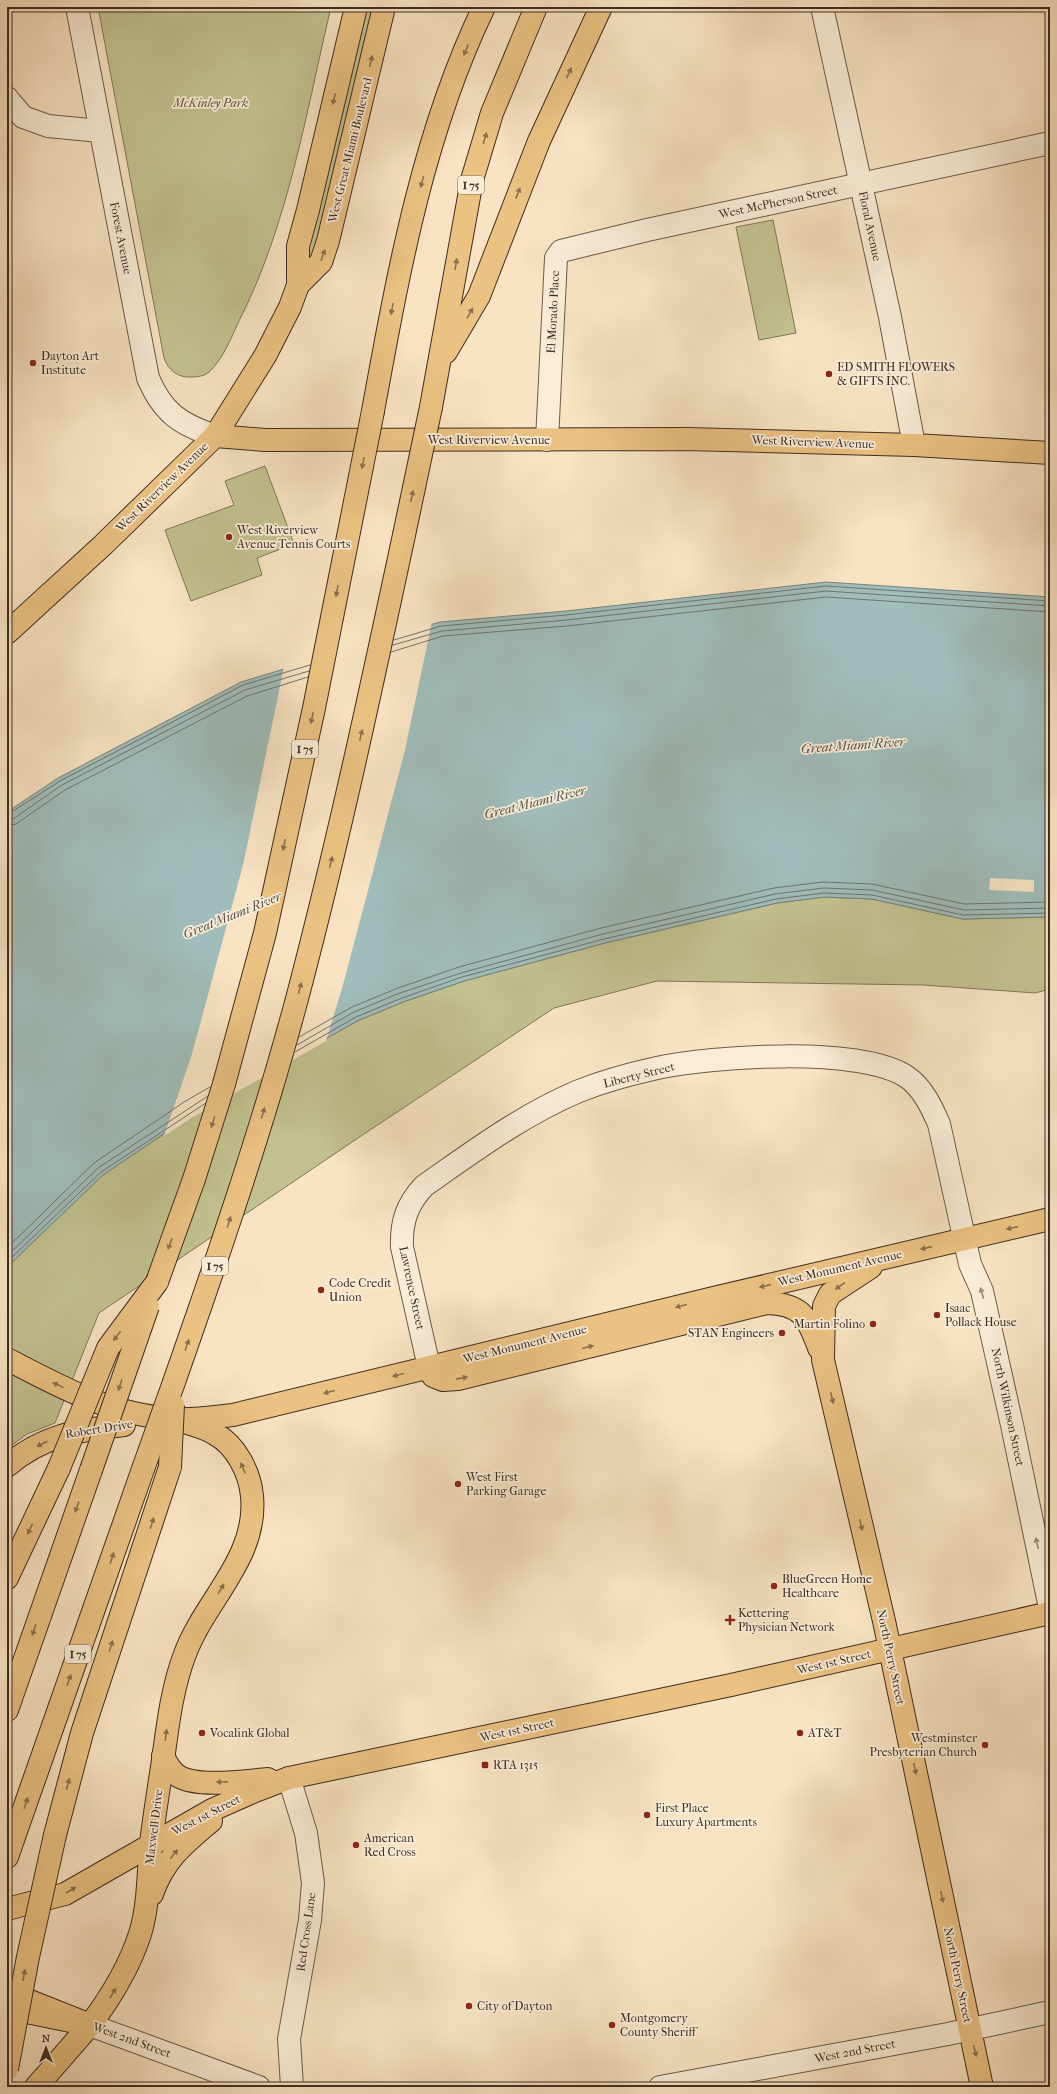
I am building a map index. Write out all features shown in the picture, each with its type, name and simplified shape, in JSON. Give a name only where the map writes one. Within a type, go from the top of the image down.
[{"type":"main road","name":"West Great Miami Boulevard","points":[[215,436],[265,356],[290,307],[298,285],[298,246],[308,210],[356,7]]},
{"type":"main road","name":"West Great Miami Boulevard","points":[[298,285],[321,262],[328,241],[384,7]]},
{"type":"main road","name":"I 75","points":[[10,1848],[174,1382],[250,1158],[298,997],[348,793],[431,407],[472,180],[492,113],[536,7]]},
{"type":"main road","points":[[438,372],[448,347],[468,317],[479,296],[538,141],[601,7]]},
{"type":"main road","name":"I 75","points":[[7,1710],[194,1179],[224,1084],[265,933],[314,708],[373,411],[397,280],[432,144],[457,72],[482,9]]},
{"type":"main road","name":"West Riverview Avenue","points":[[7,633],[98,550],[215,436],[265,440],[686,439],[914,445],[1050,453]]},
{"type":"main road","name":"West Monument Avenue","points":[[7,1359],[85,1398],[119,1411],[175,1419],[233,1415],[1050,1219]]},
{"type":"main road","name":"North Perry Street","points":[[885,1258],[830,1294],[824,1306],[823,1360],[890,1649],[982,2087]]},
{"type":"main road","points":[[7,1578],[59,1468],[108,1348],[157,1282]]},
{"type":"main road","points":[[430,1367],[433,1376],[443,1380],[458,1379],[767,1303],[781,1304],[794,1308],[805,1316],[810,1324],[823,1360]]},
{"type":"main road","points":[[7,2068],[28,1957],[55,1835],[82,1733],[170,1467],[174,1382]]},
{"type":"main road","name":"Robert Drive","points":[[7,1466],[27,1451],[58,1435],[106,1427],[175,1419]]},
{"type":"main road","name":"Maxwell Drive","points":[[36,2087],[90,2025],[111,1997],[121,1979],[140,1933],[145,1914],[151,1843],[163,1756],[176,1681],[185,1653],[201,1622],[244,1549],[252,1517],[252,1495],[248,1480],[239,1458],[230,1446],[216,1434],[175,1419]]},
{"type":"main road","name":"West 1st Street","points":[[7,1909],[65,1894],[151,1843],[212,1810],[289,1778],[731,1685],[1050,1613]]},
{"type":"main road","points":[[163,1756],[168,1767],[176,1775],[185,1780],[226,1782],[289,1778]]},
{"type":"main road","points":[[145,1914],[163,1869],[176,1850],[215,1818],[255,1791]]},
{"type":"main road","name":"West 2nd Street","points":[[7,1992],[90,2025]]},
{"type":"main road","points":[[7,2008],[90,2025]]},
{"type":"street","name":"Forest Avenue","points":[[77,7],[148,378],[154,392],[172,416],[192,428],[215,436]]},
{"type":"street","name":"Floral Avenue","points":[[822,7],[890,317],[914,445]]},
{"type":"street","points":[[7,98],[22,117],[48,126],[100,131]]},
{"type":"street","name":"West McPherson Street","points":[[646,230],[1050,143]]},
{"type":"street","name":"El Morado Place","points":[[547,440],[556,258],[561,251],[569,248],[646,230]]},
{"type":"street","name":"Liberty Street","points":[[407,1209],[415,1196],[424,1186],[508,1127],[573,1094],[623,1076],[658,1068],[708,1061],[769,1057],[837,1058],[860,1061],[907,1077]]},
{"type":"street","name":"North Wilkinson Street","points":[[907,1077],[930,1104],[939,1124],[970,1264],[982,1291],[1012,1425],[1050,1608]]},
{"type":"street","name":"Lawrence Street","points":[[407,1209],[402,1229],[402,1247],[430,1367]]},
{"type":"street","name":"Red Cross Lane","points":[[289,1778],[306,1833],[313,1883],[310,1920],[289,2039],[292,2087]]},
{"type":"street","name":"West 2nd Street","points":[[660,2087],[970,2030],[1050,2012]]},
{"type":"street","name":"West 2nd Street","points":[[90,2025],[259,2087]]},
{"type":"green space","name":"McKinley Park","points":[[98,7],[331,7],[294,168],[270,248],[255,286],[226,348],[219,360],[209,372],[202,376],[186,377],[178,375],[171,370],[164,358]]},
{"type":"green space","points":[[365,7],[375,7],[327,209],[312,256],[307,256]]},
{"type":"green space","points":[[773,220],[796,333],[759,340],[736,227]]},
{"type":"green space","name":"West Riverview Avenue Tennis Courts","points":[[265,466],[294,544],[257,558],[262,575],[191,601],[165,530],[234,505],[225,481]]},
{"type":"green space","points":[[824,897],[872,899],[963,919],[1050,917],[1050,989],[1035,993],[923,985],[657,981],[554,1008],[99,1313],[55,1423],[27,1434],[7,1449],[7,1267],[103,1175],[192,1115],[357,1021],[403,1002],[464,981],[605,943],[777,903]]},
{"type":"water","name":"Great Miami River","points":[[826,582],[1050,597],[1050,917],[963,919],[872,899],[824,897],[777,903],[605,943],[464,981],[403,1002],[357,1021],[192,1115],[103,1175],[7,1267],[7,812],[58,778],[241,682],[440,622],[566,611]]},
{"type":"pier","points":[[432,622],[405,750],[343,985],[326,1041],[193,1117],[164,1136],[192,1054],[243,865],[284,667]]},
{"type":"pier","points":[[990,878],[1034,880],[1034,892],[989,890]]},
{"type":"place","name":"Dayton Art Institute","points":[[33,363]]},
{"type":"place","name":"ED SMITH FLOWERS & GIFTS INC.","points":[[829,374]]},
{"type":"place","name":"West Riverview Avenue Tennis Courts","points":[[229,537]]},
{"type":"place","name":"Code Credit Union","points":[[321,1290]]},
{"type":"place","name":"Isaac Pollack House","points":[[937,1315]]},
{"type":"place","name":"Martin Folino","points":[[873,1324]]},
{"type":"place","name":"STAN Engineers","points":[[782,1333]]},
{"type":"place","name":"West First Parking Garage","points":[[458,1484]]},
{"type":"place","name":"BlueGreen Home Healthcare","points":[[774,1586]]},
{"type":"place","name":"Kettering Physician Network","points":[[730,1620]]},
{"type":"place","name":"Vocalink Global","points":[[202,1733]]},
{"type":"place","name":"AT&T","points":[[800,1733]]},
{"type":"place","name":"Westminster Presbyterian Church","points":[[985,1745]]},
{"type":"place","name":"RTA 1315","points":[[485,1765]]},
{"type":"place","name":"First Place Luxury Apartments","points":[[647,1815]]},
{"type":"place","name":"American Red Cross","points":[[356,1845]]},
{"type":"place","name":"City of Dayton","points":[[469,2006]]},
{"type":"place","name":"Montgomery County Sheriff","points":[[612,2025]]}]
